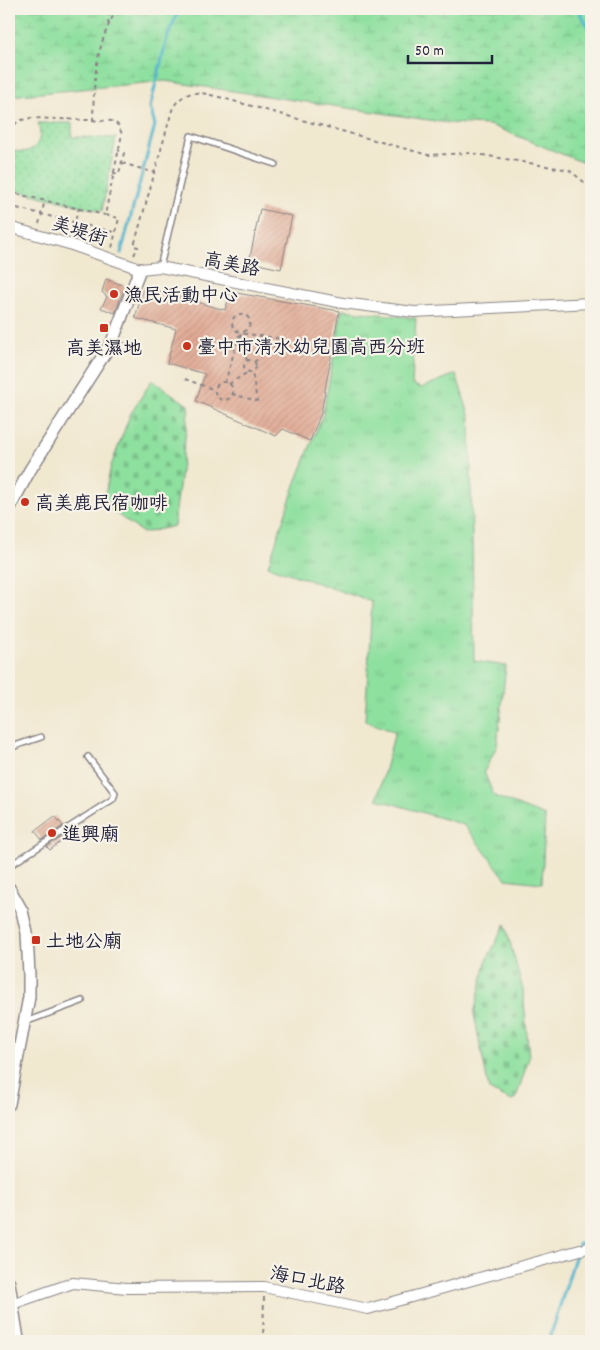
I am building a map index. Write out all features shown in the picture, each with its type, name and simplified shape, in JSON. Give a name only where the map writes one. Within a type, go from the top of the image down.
[{"type":"street","name":"美堤街","points":[[9,227],[69,244],[140,269]]},
{"type":"street","name":"高美路","points":[[140,269],[160,266],[343,302],[414,312],[591,303]]},
{"type":"street","points":[[9,509],[30,470],[112,342],[140,269]]},
{"type":"street","points":[[9,888],[22,911],[27,934],[29,997],[9,1104]]},
{"type":"street","name":"海口北路","points":[[12,1304],[73,1283],[127,1288],[264,1287],[368,1309],[591,1247]]},
{"type":"street","points":[[9,1283],[17,1341]]},
{"type":"lane","points":[[160,266],[191,136],[275,164]]},
{"type":"lane","points":[[112,342],[137,351]]},
{"type":"lane","points":[[9,748],[41,737]]},
{"type":"lane","points":[[9,866],[113,799],[115,793],[88,757]]},
{"type":"lane","points":[[25,1022],[82,1001]]},
{"type":"path","points":[[93,121],[97,60],[107,27],[110,9]]},
{"type":"path","points":[[107,27],[117,9]]},
{"type":"path","points":[[134,258],[138,247],[134,246],[173,107],[180,98],[187,94],[200,92],[428,155],[471,153],[569,170],[589,186],[591,195]]},
{"type":"path","points":[[9,140],[12,126],[20,120],[31,118],[113,121],[118,125],[122,134],[105,215]]},
{"type":"path","points":[[114,173],[119,174],[124,153],[118,150]]},
{"type":"path","points":[[122,163],[155,173]]},
{"type":"path","points":[[108,258],[119,218],[10,192],[9,205],[113,232]]},
{"type":"path","points":[[41,214],[44,200]]},
{"type":"path","points":[[74,222],[78,208]]},
{"type":"path","points":[[239,332],[246,329],[249,324],[247,317],[242,314],[234,317],[232,322],[234,328],[239,332],[283,339],[254,362]]},
{"type":"path","points":[[239,332],[247,361],[244,364],[244,368],[248,372]]},
{"type":"path","points":[[225,383],[239,332]]},
{"type":"path","points":[[247,361],[252,360],[254,362]]},
{"type":"path","points":[[229,384],[248,372],[252,372],[256,368],[254,362]]},
{"type":"path","points":[[232,394],[257,401],[252,372]]},
{"type":"path","points":[[185,379],[215,390]]},
{"type":"path","points":[[220,384],[229,384],[232,394],[229,399],[220,400],[216,396],[215,390],[220,384]]},
{"type":"path","points":[[263,1341],[264,1287]]},
{"type":"green space","points":[[9,9],[591,9],[591,179],[584,163],[490,125],[449,123],[165,81],[9,96]]},
{"type":"green space","points":[[38,123],[72,123],[72,137],[116,138],[102,211],[15,190],[8,171],[12,150],[19,152],[31,150],[35,146],[40,136]]},
{"type":"green space","points":[[342,310],[416,318],[412,384],[421,388],[456,374],[470,418],[474,661],[506,666],[497,746],[484,772],[494,796],[545,816],[542,883],[506,879],[464,825],[377,799],[395,732],[365,721],[372,602],[268,566],[295,485],[323,414]]},
{"type":"green space","points":[[152,380],[189,406],[174,526],[143,533],[103,504],[111,466],[130,415]]},
{"type":"green space","points":[[505,924],[523,990],[529,1058],[516,1098],[512,1101],[489,1090],[474,1014],[486,962]]},
{"type":"building","points":[[260,209],[292,216],[281,269],[249,262]]},
{"type":"building","name":"漁民活動中心","points":[[106,279],[125,286],[115,313],[101,308],[107,297],[102,292]]},
{"type":"building","points":[[144,287],[225,310],[231,292],[339,311],[321,413],[310,441],[283,429],[276,436],[196,401],[205,374],[167,363],[176,329],[135,318]]},
{"type":"building","points":[[55,816],[63,826],[42,840],[35,831]]},
{"type":"building","points":[[68,833],[70,835],[50,850],[47,847]]},
{"type":"waterway","points":[[121,253],[155,125],[150,107],[167,38],[178,12],[177,9]]},
{"type":"waterway","points":[[577,9],[591,30]]},
{"type":"waterway","points":[[578,1248],[579,1244],[589,1243]]},
{"type":"waterway","points":[[549,1341],[576,1254]]},
{"type":"place","name":"漁民活動中心","points":[[114,294]]},
{"type":"place","name":"高美濕地","points":[[104,328]]},
{"type":"place","name":"臺中市清水幼兒園高西分班","points":[[187,346]]},
{"type":"place","name":"高美鹿民宿咖啡","points":[[25,502]]},
{"type":"place","name":"進興廟","points":[[52,833]]},
{"type":"place","name":"土地公廟","points":[[36,940]]}]
